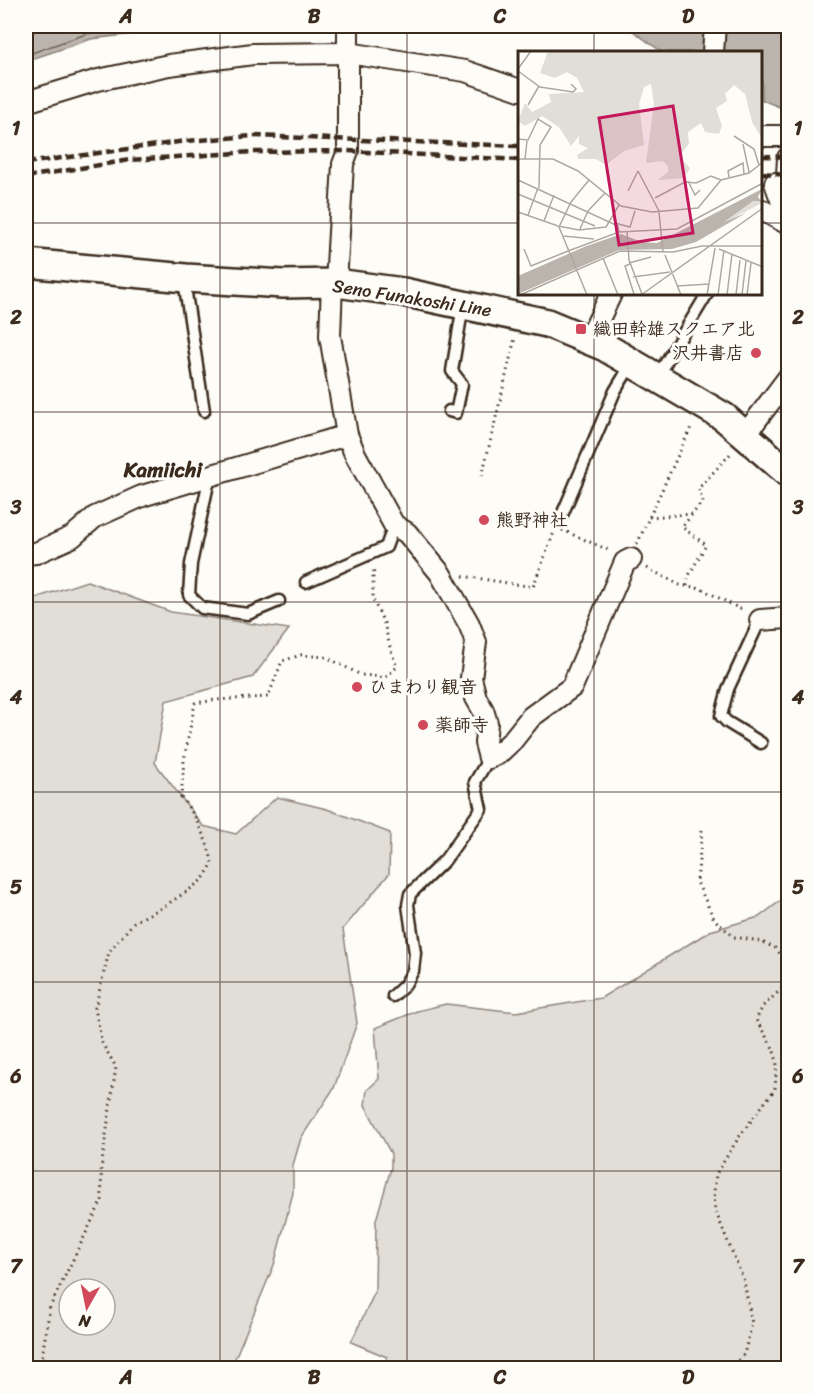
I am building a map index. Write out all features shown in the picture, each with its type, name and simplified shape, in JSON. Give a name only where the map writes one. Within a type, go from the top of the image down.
[{"type":"main road","name":"Seno Funakoshi Line","points":[[26,262],[186,278],[283,284],[334,283],[403,292],[548,323],[589,340],[724,417],[789,473]]},
{"type":"street","points":[[713,51],[715,26]]},
{"type":"street","points":[[347,40],[348,151],[343,164],[330,336],[347,435],[394,525],[407,533],[441,573],[469,624],[476,642],[471,678],[476,698],[487,723],[485,743],[489,758],[498,754],[512,741],[531,717],[572,687],[625,562],[631,560]]},
{"type":"street","points":[[26,102],[98,80],[169,65],[347,40],[465,71],[518,89]]},
{"type":"street","points":[[763,136],[789,136]]},
{"type":"street","points":[[789,158],[778,185],[789,219]]},
{"type":"street","points":[[763,211],[789,224]]},
{"type":"street","points":[[589,340],[610,296]]},
{"type":"street","points":[[746,436],[789,378]]},
{"type":"street","points":[[26,555],[72,537],[95,517],[142,496],[347,435]]},
{"type":"street","points":[[760,620],[789,618]]},
{"type":"lane","points":[[186,278],[185,287],[204,411]]},
{"type":"lane","points":[[657,377],[706,296]]},
{"type":"lane","points":[[449,411],[456,413],[462,384],[452,371],[463,305]]},
{"type":"lane","points":[[562,515],[615,392],[632,363]]},
{"type":"lane","points":[[210,475],[191,564],[189,595],[202,608],[248,614],[279,601]]},
{"type":"lane","points":[[306,582],[386,547],[394,525]]},
{"type":"lane","points":[[760,620],[728,688],[721,716],[761,743]]},
{"type":"lane","points":[[393,996],[404,986],[413,971],[414,953],[408,905],[410,894],[445,860],[481,809],[475,782],[489,758]]},
{"type":"path","points":[[482,476],[520,317]]},
{"type":"path","points":[[631,560],[702,404]]},
{"type":"path","points":[[687,586],[688,577],[706,545],[682,527],[704,501],[698,489],[746,436]]},
{"type":"path","points":[[649,517],[693,514]]},
{"type":"path","points":[[441,573],[533,587],[556,527],[631,560],[680,585],[700,588],[760,620]]},
{"type":"path","points":[[40,1368],[50,1307],[102,1200],[100,1169],[117,1067],[102,1043],[95,1008],[109,952],[134,922],[189,890],[203,879],[213,863],[194,815],[181,797],[184,760],[195,703],[268,698],[282,661],[301,655],[326,657],[361,675],[386,677],[397,667],[384,623],[373,600],[373,573],[386,547]]},
{"type":"path","points":[[702,830],[697,882],[714,919],[734,937],[760,941],[775,948],[788,962],[785,986],[763,1006],[756,1020],[773,1048],[777,1062],[774,1089],[739,1137],[717,1174],[714,1192],[715,1210],[744,1281],[752,1324],[744,1354],[732,1368]]},
{"type":"shaded area","points":[[87,581],[171,612],[289,629],[253,677],[166,701],[155,763],[203,826],[236,834],[277,797],[327,809],[390,833],[389,874],[343,929],[357,1023],[334,1088],[301,1138],[293,1165],[293,1193],[274,1265],[231,1368],[26,1368],[26,601]]},
{"type":"shaded area","points":[[788,895],[788,1368],[383,1368],[387,1357],[351,1342],[375,1292],[376,1220],[391,1168],[391,1154],[365,1105],[367,1090],[379,1079],[375,1028],[417,1011],[446,1004],[516,1012],[601,998],[710,931],[759,917]]},
{"type":"water","points":[[49,26],[202,26],[91,39],[26,61],[26,34]]},
{"type":"water","points":[[626,26],[788,26],[788,109],[763,100],[763,51],[661,51]]},
{"type":"railway","points":[[26,163],[186,141],[253,136],[518,146]]},
{"type":"railway","points":[[26,177],[130,160],[252,152],[348,151],[518,160]]},
{"type":"railway","points":[[763,156],[788,157]]},
{"type":"railway","points":[[763,173],[788,175]]},
{"type":"place","name":"織田幹雄スクエア北","points":[[581,329]]},
{"type":"place","name":"沢井書店","points":[[756,353]]},
{"type":"place","name":"熊野神社","points":[[484,520]]},
{"type":"place","name":"ひまわり観音","points":[[357,687]]},
{"type":"place","name":"薬師寺","points":[[423,725]]},
{"type":"district","name":"Kamiichi","points":[[163,470]]}]
